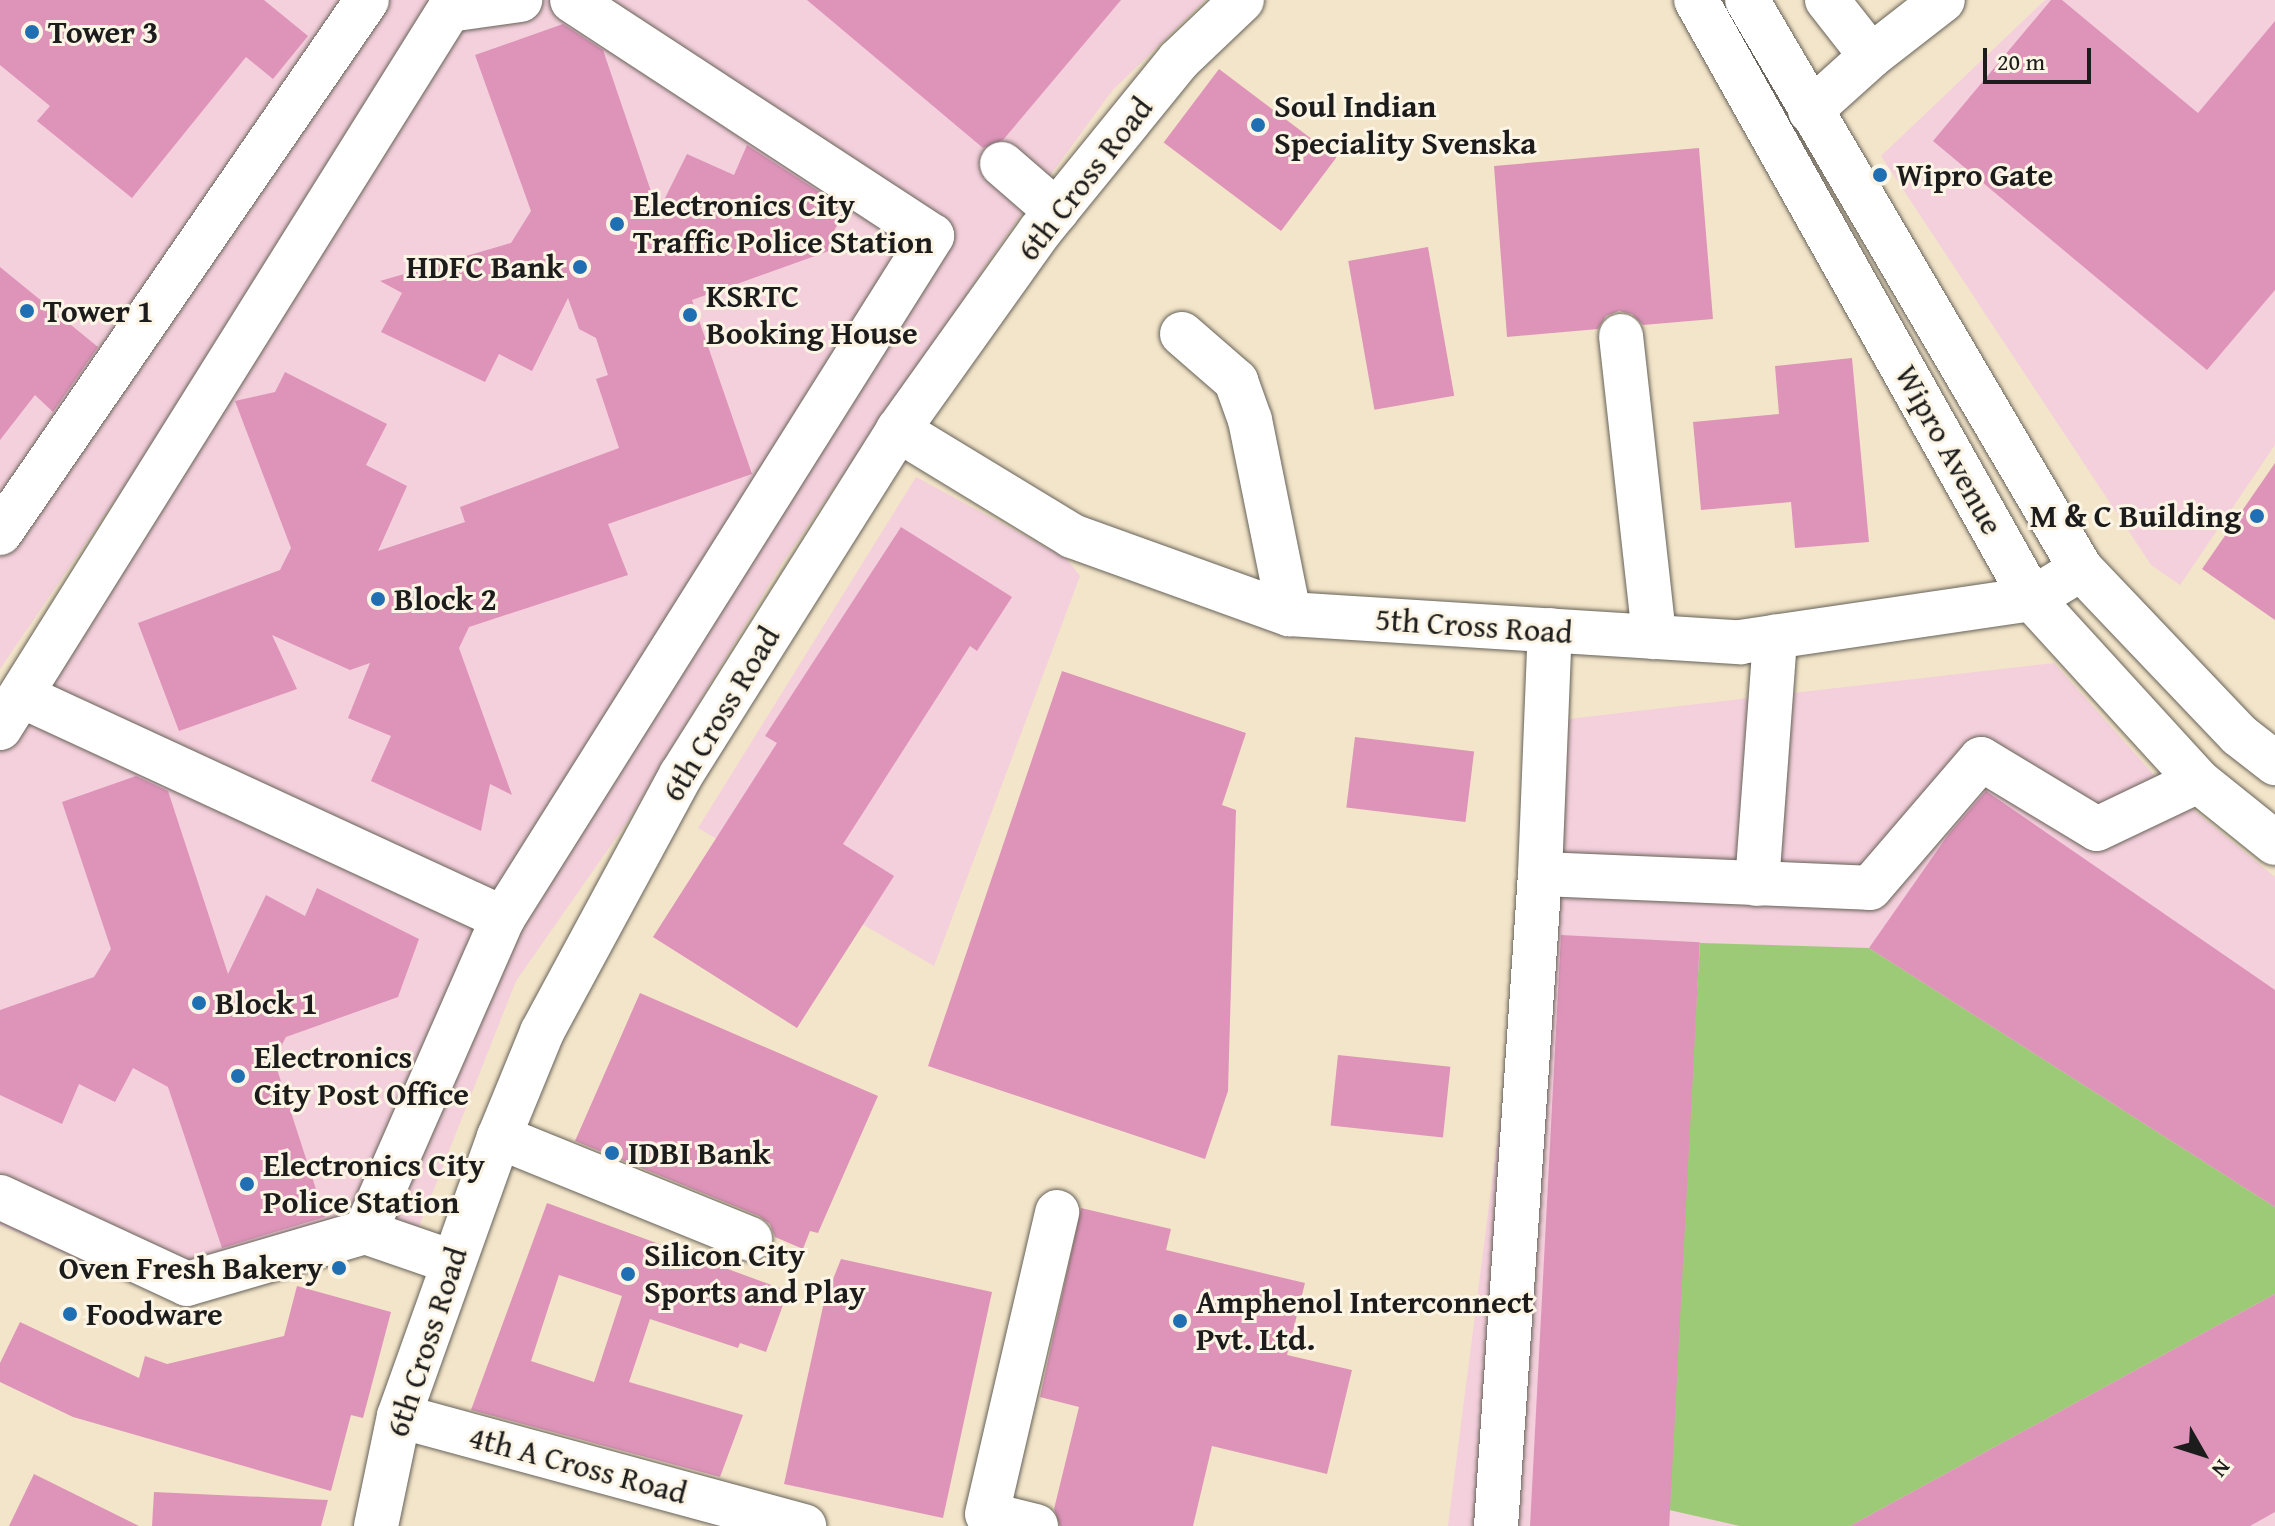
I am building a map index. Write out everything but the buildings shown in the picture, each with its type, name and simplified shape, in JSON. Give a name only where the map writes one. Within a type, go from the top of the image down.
[{"type":"street","points":[[0,533],[367,0]]},
{"type":"street","points":[[503,918],[6,715],[449,10],[520,0]]},
{"type":"street","points":[[365,1232],[503,918],[932,236],[572,0]]},
{"type":"street","name":"6th Cross Road","points":[[376,1526],[399,1416],[499,1137],[542,1032],[681,775],[898,430],[1056,211],[1179,60],[1242,0]]},
{"type":"street","name":"Wipro Avenue","points":[[1696,0],[2032,599],[2198,781],[2275,843]]},
{"type":"street","name":"Wipro Avenue","points":[[1747,0],[2081,569],[2239,735],[2275,763]]},
{"type":"street","points":[[1827,0],[1871,56]]},
{"type":"street","points":[[1810,111],[1871,56],[1943,0]]},
{"type":"street","points":[[1002,164],[1056,211]]},
{"type":"street","points":[[1182,334],[1236,381],[1250,420],[1289,614]]},
{"type":"street","points":[[1621,336],[1654,637]]},
{"type":"street","name":"5th Cross Road","points":[[898,430],[1072,536],[1289,614],[1740,642],[2032,599],[2081,569]]},
{"type":"street","points":[[1496,1526],[1540,874],[1550,630]]},
{"type":"street","points":[[1757,884],[1775,637]]},
{"type":"street","points":[[1540,874],[1870,888],[1981,759],[2097,829],[2198,781]]},
{"type":"street","points":[[499,1137],[750,1239]]},
{"type":"street","points":[[0,1197],[187,1284],[365,1232],[452,1262]]},
{"type":"street","points":[[1036,1526],[985,1520],[1057,1212]]},
{"type":"street","name":"4th A Cross Road","points":[[399,1416],[804,1526]]},
{"type":"shaded area","points":[[0,0],[1205,0],[1112,91],[1016,222],[781,565],[630,818],[516,981],[417,1232],[166,1298],[0,1225],[0,743],[435,30],[0,669]]},
{"type":"shaded area","points":[[2045,0],[2275,0],[2275,445],[2180,585],[2151,565],[1881,156]]},
{"type":"shaded area","points":[[916,477],[1066,558],[1080,576],[934,966],[698,828]]},
{"type":"shaded area","points":[[2054,663],[2163,785],[2275,877],[2275,1526],[1448,1526],[1551,721]]},
{"type":"green space","points":[[1700,943],[1869,948],[2275,1207],[2275,1294],[1850,1526],[1740,1526],[1665,1509]]},
{"type":"place","name":"Tower 3","points":[[32,32]]},
{"type":"place","name":"Soul Indian Speciality Svenska","points":[[1258,125]]},
{"type":"place","name":"Wipro Gate","points":[[1880,175]]},
{"type":"place","name":"Electronics City Traffic Police Station","points":[[617,224]]},
{"type":"place","name":"HDFC Bank","points":[[580,267]]},
{"type":"place","name":"Tower 1","points":[[27,311]]},
{"type":"place","name":"KSRTC Booking House","points":[[690,315]]},
{"type":"place","name":"M & C Building","points":[[2257,516]]},
{"type":"place","name":"Block 2","points":[[378,599]]},
{"type":"place","name":"Block 1","points":[[199,1003]]},
{"type":"place","name":"Electronics City Post Office","points":[[238,1076]]},
{"type":"place","name":"IDBI Bank","points":[[612,1153]]},
{"type":"place","name":"Electronics City Police Station","points":[[247,1184]]},
{"type":"place","name":"Oven Fresh Bakery","points":[[339,1268]]},
{"type":"place","name":"Silicon City Sports and Play","points":[[628,1274]]},
{"type":"place","name":"Foodware","points":[[70,1314]]},
{"type":"place","name":"Amphenol Interconnect Pvt. Ltd.","points":[[1180,1321]]}]
